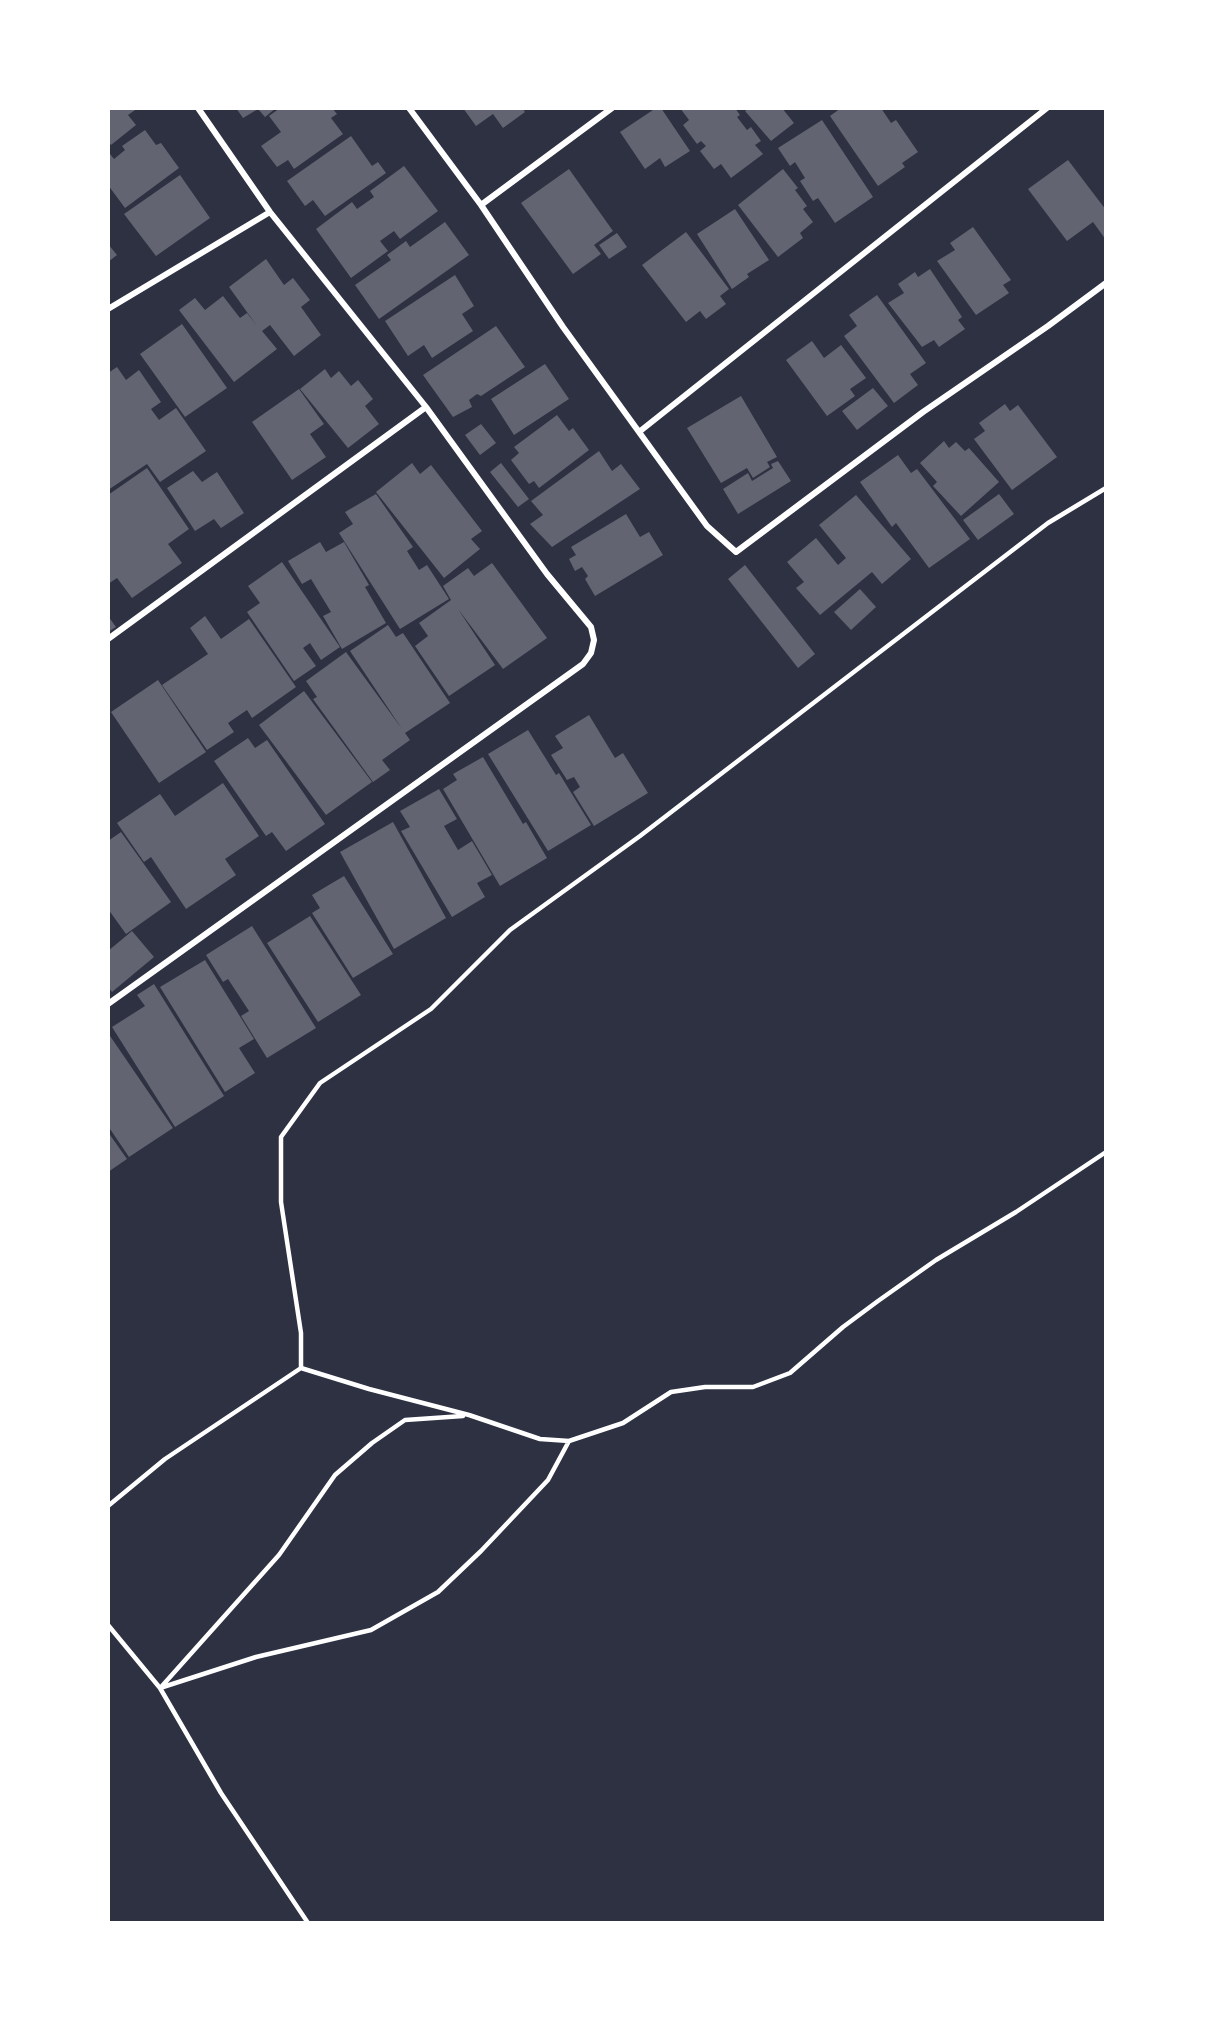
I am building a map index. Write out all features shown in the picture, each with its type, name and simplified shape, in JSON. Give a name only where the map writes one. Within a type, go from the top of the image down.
[{"type":"street","points":[[108,1005],[583,664],[591,653],[594,640],[591,627],[547,574],[426,406],[270,212],[198,108]]},
{"type":"street","points":[[409,108],[481,205],[563,327],[707,526],[736,552],[923,412],[1106,283]]},
{"type":"street","points":[[481,205],[612,108]]},
{"type":"street","points":[[639,432],[1047,108]]},
{"type":"street","points":[[108,309],[270,212]]},
{"type":"street","points":[[108,639],[426,406]]},
{"type":"lane","points":[[301,1368],[299,1323],[281,1202],[281,1137],[320,1083],[431,1009],[510,930],[640,836],[1048,523],[1106,488]]},
{"type":"lane","points":[[301,1368],[540,1438],[569,1441],[623,1423],[671,1392],[705,1387],[753,1387],[790,1373],[843,1327],[936,1260],[1016,1212],[1106,1152]]},
{"type":"lane","points":[[108,1506],[165,1459],[301,1368]]},
{"type":"lane","points":[[160,1688],[279,1555],[335,1475],[372,1443],[405,1420],[469,1416]]},
{"type":"lane","points":[[160,1688],[256,1657],[371,1630],[438,1592],[481,1551],[548,1480],[569,1441]]},
{"type":"lane","points":[[108,1625],[160,1688],[220,1793],[308,1923]]},
{"type":"building","points":[[108,108],[138,108],[128,115],[136,125],[111,145],[108,141]]},
{"type":"building","points":[[236,108],[276,108],[265,117],[258,109],[243,118]]},
{"type":"building","points":[[280,108],[332,108],[337,114],[331,118],[343,134],[294,169],[288,160],[277,167],[261,146],[281,132],[269,116]]},
{"type":"building","points":[[463,108],[522,108],[525,112],[503,128],[493,114],[476,126]]},
{"type":"building","points":[[656,108],[661,108],[690,151],[665,167],[660,158],[645,169],[620,132]]},
{"type":"building","points":[[680,108],[735,108],[740,115],[737,117],[747,130],[751,127],[761,141],[755,145],[763,154],[731,178],[721,164],[714,169],[700,151],[706,146],[701,141],[697,144],[683,125],[689,120]]},
{"type":"building","points":[[750,108],[782,108],[794,123],[771,141],[745,111]]},
{"type":"building","points":[[841,108],[881,108],[891,123],[896,120],[918,152],[902,163],[905,167],[878,186],[830,116]]},
{"type":"building","points":[[822,120],[873,197],[835,223],[818,198],[813,201],[800,181],[805,178],[795,162],[790,166],[778,148]]},
{"type":"building","points":[[145,130],[156,145],[161,143],[179,168],[125,208],[108,185],[108,155],[110,154],[114,159],[125,150],[122,146]]},
{"type":"building","points":[[351,136],[372,166],[378,162],[386,173],[325,216],[313,200],[305,206],[287,181]]},
{"type":"building","points":[[1068,160],[1106,210],[1106,240],[1093,222],[1067,241],[1028,189]]},
{"type":"building","points":[[404,166],[438,211],[400,239],[394,231],[380,241],[388,251],[351,278],[316,229],[352,202],[357,209],[374,197],[370,191]]},
{"type":"building","points":[[569,169],[613,231],[594,245],[601,254],[573,274],[521,203]]},
{"type":"building","points":[[783,169],[798,188],[795,190],[807,206],[803,209],[813,222],[800,233],[803,238],[778,257],[738,205]]},
{"type":"building","points":[[180,175],[210,218],[156,256],[124,214]]},
{"type":"building","points":[[735,209],[769,260],[747,274],[749,277],[732,289],[697,234]]},
{"type":"building","points":[[445,222],[469,255],[379,319],[355,285],[391,260],[387,255],[406,241],[410,247]]},
{"type":"building","points":[[973,227],[1011,280],[1003,285],[1009,293],[976,315],[937,261],[955,250],[950,243]]},
{"type":"building","points":[[686,232],[729,289],[720,296],[726,304],[706,319],[700,311],[686,322],[642,265]]},
{"type":"building","points":[[617,233],[627,247],[609,259],[599,245]]},
{"type":"building","points":[[108,244],[117,255],[108,262]]},
{"type":"building","points":[[266,259],[284,285],[293,278],[310,300],[301,307],[321,335],[294,356],[270,325],[262,331],[277,349],[234,382],[179,310],[195,298],[205,310],[223,296],[240,318],[247,313],[257,326],[229,287]]},
{"type":"building","points":[[930,269],[962,317],[958,320],[965,329],[939,347],[934,340],[922,347],[888,303],[904,293],[898,284],[915,272],[918,277]]},
{"type":"building","points":[[455,275],[474,306],[462,314],[473,331],[432,358],[424,345],[408,356],[385,321]]},
{"type":"building","points":[[877,295],[926,363],[910,374],[918,385],[894,403],[844,336],[857,326],[849,315]]},
{"type":"building","points":[[182,324],[227,388],[185,417],[140,354]]},
{"type":"building","points":[[496,326],[525,367],[481,396],[477,394],[469,400],[472,407],[453,417],[423,375]]},
{"type":"building","points":[[812,341],[824,358],[841,345],[866,378],[850,389],[855,396],[827,416],[786,360]]},
{"type":"building","points":[[545,364],[569,399],[514,435],[491,399]]},
{"type":"building","points":[[117,367],[126,380],[139,370],[161,402],[151,409],[159,420],[176,408],[206,451],[160,482],[147,464],[108,490],[108,373]]},
{"type":"building","points":[[325,369],[331,378],[339,371],[351,386],[358,380],[373,399],[365,406],[379,424],[348,448],[300,389]]},
{"type":"building","points":[[873,388],[888,406],[857,430],[842,411]]},
{"type":"building","points":[[299,389],[324,424],[310,434],[326,457],[292,480],[252,422]]},
{"type":"building","points":[[741,396],[777,457],[767,462],[770,467],[753,478],[747,468],[721,483],[687,428]]},
{"type":"building","points":[[1005,404],[1010,411],[1018,405],[1057,457],[1012,490],[974,439],[985,431],[979,423]]},
{"type":"building","points":[[557,415],[569,431],[573,428],[589,450],[539,488],[534,481],[529,484],[511,460],[519,453],[514,447]]},
{"type":"building","points":[[481,424],[496,443],[480,455],[465,435]]},
{"type":"building","points":[[944,441],[949,448],[956,442],[965,451],[969,448],[999,482],[961,516],[933,486],[937,482],[920,463]]},
{"type":"building","points":[[599,451],[612,471],[621,464],[640,489],[552,547],[530,524],[543,515],[531,501]]},
{"type":"building","points":[[898,455],[911,473],[917,469],[970,539],[929,568],[896,523],[892,527],[860,482]]},
{"type":"building","points":[[778,461],[791,481],[738,514],[723,489],[748,473],[752,481],[773,468],[771,464]]},
{"type":"building","points":[[412,463],[420,474],[431,465],[482,531],[471,539],[480,549],[444,578],[376,492]]},
{"type":"building","points":[[501,463],[529,499],[518,507],[490,472]]},
{"type":"building","points":[[147,468],[189,529],[168,544],[182,563],[132,598],[117,578],[108,584],[108,495]]},
{"type":"building","points":[[193,471],[202,482],[217,472],[244,513],[221,528],[214,519],[195,531],[167,488]]},
{"type":"building","points":[[376,494],[413,547],[407,551],[419,570],[427,565],[449,599],[400,629],[339,533],[353,524],[345,512]]},
{"type":"building","points":[[999,494],[1014,514],[978,540],[963,520]]},
{"type":"building","points":[[856,495],[911,559],[882,584],[872,572],[820,615],[796,588],[804,582],[787,562],[816,538],[838,565],[846,558],[819,525]]},
{"type":"building","points":[[626,514],[640,537],[649,532],[663,555],[595,596],[585,579],[588,576],[582,567],[575,571],[569,559],[576,555],[571,547]]},
{"type":"building","points":[[320,542],[326,552],[344,542],[369,585],[365,587],[386,623],[342,649],[323,616],[331,612],[311,579],[302,584],[288,561]]},
{"type":"building","points":[[282,562],[340,647],[321,660],[310,643],[303,648],[316,666],[294,681],[247,612],[260,603],[248,586]]},
{"type":"building","points":[[492,563],[547,638],[503,669],[458,609],[495,665],[449,696],[415,646],[428,636],[419,623],[451,600],[443,586],[468,568],[474,576]]},
{"type":"building","points":[[745,565],[815,654],[798,668],[728,579]]},
{"type":"building","points":[[860,589],[876,607],[851,630],[834,612]]},
{"type":"building","points":[[108,616],[116,627],[108,632]]},
{"type":"building","points":[[205,616],[221,639],[249,619],[296,687],[252,718],[247,710],[228,723],[234,732],[207,750],[162,685],[208,654],[190,628]]},
{"type":"building","points":[[388,625],[396,637],[403,633],[450,703],[405,733],[410,740],[382,760],[390,770],[373,782],[313,699],[317,697],[306,681],[346,652],[402,729],[350,651]]},
{"type":"building","points":[[158,680],[206,752],[159,783],[111,712]]},
{"type":"building","points":[[304,691],[372,782],[326,815],[259,725]]},
{"type":"building","points":[[589,715],[615,758],[623,753],[648,793],[594,826],[573,792],[580,787],[574,777],[567,780],[551,755],[563,748],[555,736]]},
{"type":"building","points":[[528,730],[556,775],[559,773],[591,825],[548,851],[488,754]]},
{"type":"building","points":[[248,738],[255,748],[267,740],[325,824],[286,851],[272,832],[266,836],[214,761]]},
{"type":"building","points":[[483,757],[523,824],[526,822],[547,858],[500,886],[443,789],[457,780],[453,774]]},
{"type":"building","points":[[223,783],[259,836],[225,859],[236,875],[186,909],[151,857],[144,862],[117,823],[160,794],[175,816]]},
{"type":"building","points":[[439,789],[457,819],[444,826],[458,850],[472,841],[492,875],[477,883],[485,897],[452,917],[401,831],[410,827],[400,811]]},
{"type":"building","points":[[393,822],[446,918],[394,949],[340,852]]},
{"type":"building","points":[[121,832],[171,902],[126,934],[108,909],[108,841]]},
{"type":"building","points":[[344,876],[393,954],[353,978],[312,913],[320,908],[312,895]]},
{"type":"building","points":[[310,916],[361,995],[318,1022],[267,943]]},
{"type":"building","points":[[252,926],[316,1028],[267,1058],[241,1016],[249,1011],[228,979],[223,982],[206,955]]},
{"type":"building","points":[[132,931],[154,957],[112,992],[108,987],[108,951]]},
{"type":"building","points":[[205,960],[254,1039],[239,1048],[255,1073],[225,1092],[160,987]]},
{"type":"building","points":[[154,984],[224,1096],[175,1127],[112,1027],[145,1006],[137,995]]},
{"type":"building","points":[[108,1033],[173,1128],[129,1157],[108,1126],[108,1078],[110,1077],[108,1073]]},
{"type":"building","points":[[108,1132],[127,1159],[108,1172]]}]
